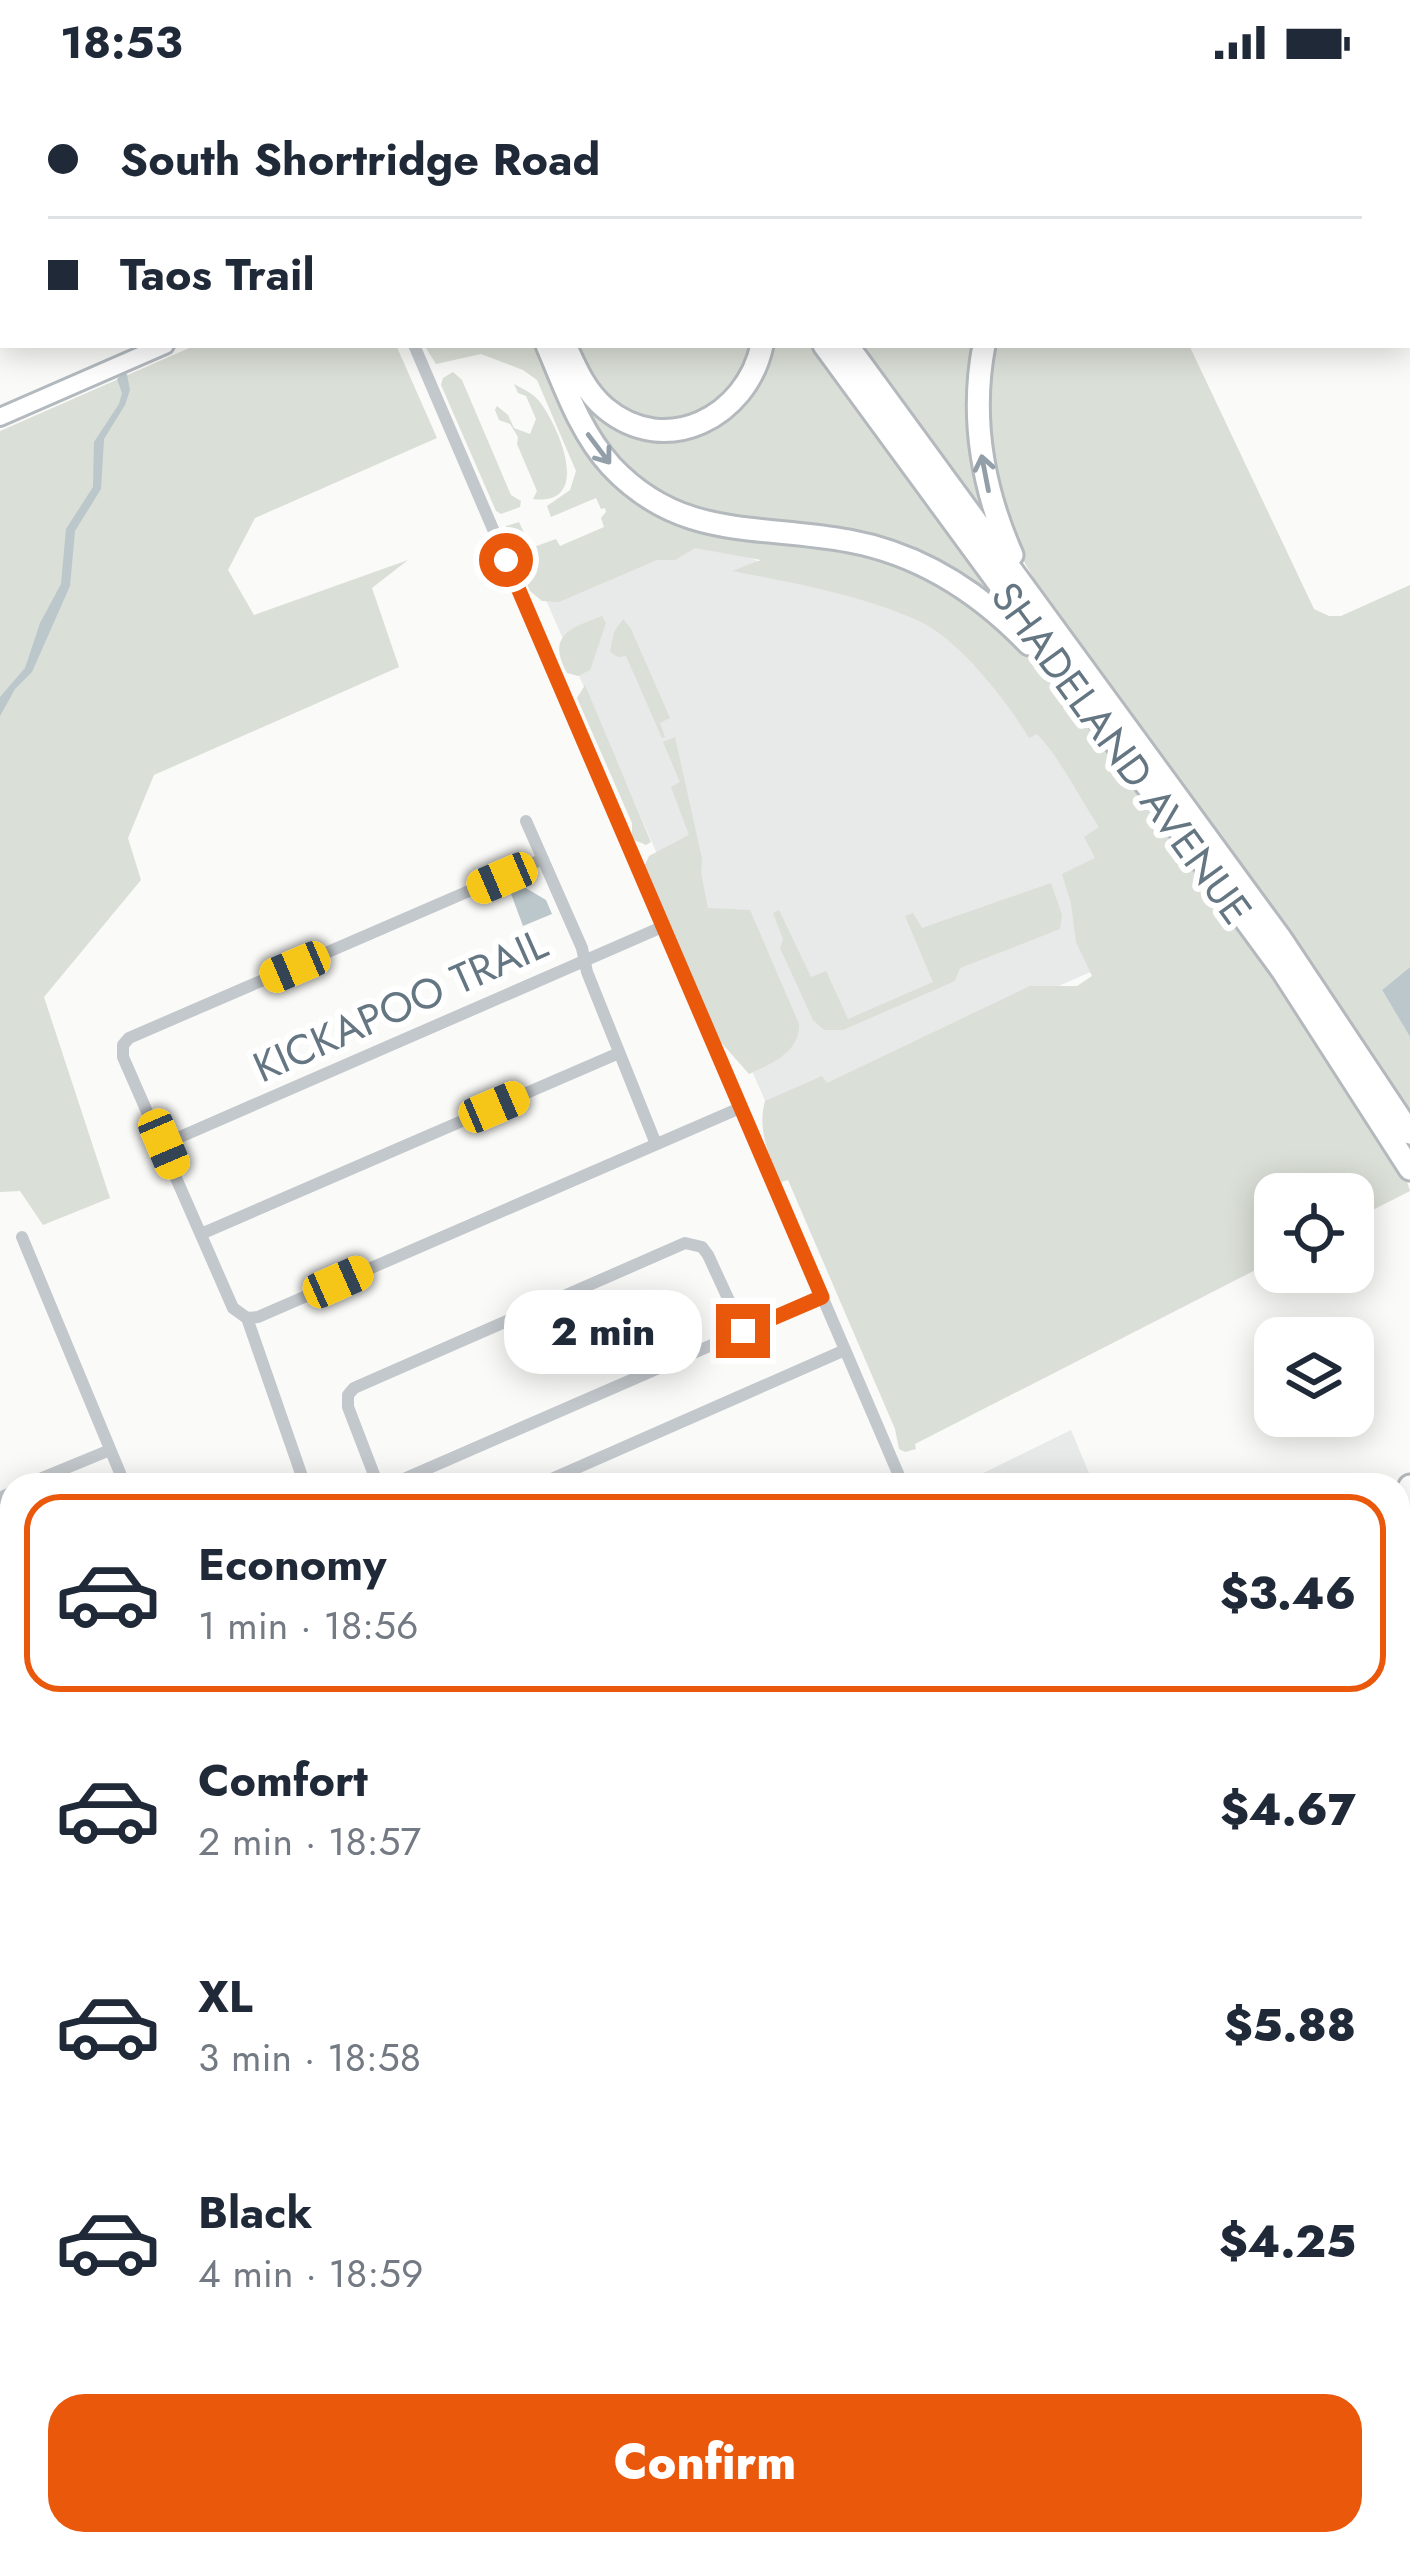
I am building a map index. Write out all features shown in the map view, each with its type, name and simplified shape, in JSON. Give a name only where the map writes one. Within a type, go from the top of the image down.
[{"type":"highway","points":[[548,348],[590,437],[611,466],[649,498],[715,526],[846,540],[928,567],[993,609],[1083,699]]},
{"type":"highway","points":[[567,348],[584,385],[601,405],[633,424],[664,431],[694,427],[726,410],[748,385],[761,348]]},
{"type":"highway","name":"SHADELAND AVENUE","points":[[826,348],[1295,988],[1410,1169]]},
{"type":"highway","name":"SHADELAND AVENUE","points":[[849,348],[1281,939],[1410,1132]]},
{"type":"highway","points":[[984,348],[978,416],[982,461],[992,505],[1022,584]]},
{"type":"street","points":[[0,417],[158,348]]},
{"type":"street","points":[[415,348],[898,1473]]},
{"type":"street","points":[[526,821],[656,1144]]},
{"type":"street","points":[[301,1473],[247,1318],[232,1308],[124,1057],[123,1045],[129,1038],[543,860]]},
{"type":"street","name":"KICKAPOO TRAIL","points":[[164,1144],[662,927]]},
{"type":"street","points":[[201,1234],[619,1053]]},
{"type":"street","points":[[247,1318],[740,1108]]},
{"type":"street","points":[[22,1237],[120,1473]]},
{"type":"street","points":[[373,1473],[347,1407],[354,1388],[685,1244],[694,1243],[708,1255],[743,1331]]},
{"type":"street","points":[[418,1473],[822,1297]]},
{"type":"street","points":[[565,1473],[845,1350]]},
{"type":"street","points":[[55,1473],[110,1450]]},
{"type":"shaded area","points":[[189,348],[397,348],[437,438],[255,518],[228,570],[254,615],[408,560],[372,588],[399,667],[154,775],[128,838],[141,880],[44,997],[110,1198],[43,1225],[20,1191],[0,1192],[0,431]]},
{"type":"shaded area","points":[[426,348],[540,348],[640,499],[917,568],[1008,629],[1040,663],[1280,985],[1405,1175],[1410,1191],[1374,1209],[1374,1173],[1254,1173],[1254,1271],[915,1444],[916,1449],[899,1449],[895,1429],[788,1180],[781,1182],[769,1152],[762,1123],[765,1101],[822,1076],[827,1083],[1030,986],[1077,986],[1092,976],[1076,942],[1062,874],[1095,858],[1084,837],[1099,827],[1046,744],[1037,734],[1029,738],[966,657],[936,631],[899,613],[828,591],[732,571],[761,560],[695,548],[675,560],[657,560],[559,602],[542,601],[530,591],[504,532],[506,526],[519,522],[531,548],[556,539],[560,546],[604,527],[601,518],[606,512],[596,498],[551,517],[547,506],[570,490],[576,471],[537,380],[481,354],[436,364]]},
{"type":"shaded area","points":[[560,348],[599,411],[696,432],[766,348],[815,348],[1011,610],[939,567],[672,507],[599,444]]},
{"type":"shaded area","points":[[575,348],[754,348],[731,395],[684,421],[643,422],[604,401]]},
{"type":"shaded area","points":[[862,348],[981,348],[988,507],[982,511]]},
{"type":"shaded area","points":[[992,348],[1190,348],[1314,609],[1341,616],[1410,585],[1410,967],[1382,990],[1410,1037],[1410,1112],[1303,951],[1022,558],[995,492],[984,402]]},
{"type":"shaded area","points":[[453,372],[462,380],[520,507],[501,514],[496,511],[441,385]]},
{"type":"shaded area","points":[[127,374],[130,390],[104,439],[101,489],[75,531],[70,586],[32,672],[15,689],[0,716],[0,697],[25,668],[40,623],[61,584],[66,529],[93,487],[94,442],[119,404],[122,393],[117,379]]},
{"type":"shaded area","points":[[514,384],[539,401],[562,444],[567,478],[552,498],[533,499],[537,491],[518,437],[495,410],[497,406],[514,428],[530,434],[536,419],[526,396]]},
{"type":"shaded area","points":[[678,532],[758,561],[878,586],[959,624],[1185,904],[1093,971],[770,1112],[542,591]]},
{"type":"shaded area","points":[[602,616],[606,623],[590,670],[578,676],[567,673],[559,650],[561,641],[572,629]]},
{"type":"shaded area","points":[[623,619],[670,718],[660,723],[665,737],[626,656],[610,652],[614,632]]},
{"type":"shaded area","points":[[585,685],[651,842],[646,845],[632,839],[632,823],[577,698]]},
{"type":"shaded area","points":[[675,737],[708,908],[750,910],[799,1024],[789,1049],[749,1074],[719,1040],[643,869],[649,856],[689,835],[671,787],[680,782],[663,742]]},
{"type":"shaded area","points":[[1051,883],[1062,915],[1060,929],[960,968],[955,981],[843,1030],[824,1030],[813,1020],[780,948],[783,939],[773,913],[779,910],[811,977],[826,971],[848,1019],[933,982],[905,916],[913,913],[922,928]]},
{"type":"shaded area","points":[[519,884],[546,900],[552,914],[523,926],[510,891]]},
{"type":"shaded area","points":[[1410,967],[1410,1037],[1382,990]]},
{"type":"shaded area","points":[[1071,1430],[1089,1473],[983,1473]]},
{"type":"route","points":[[506,560],[822,1297],[743,1331]]}]
